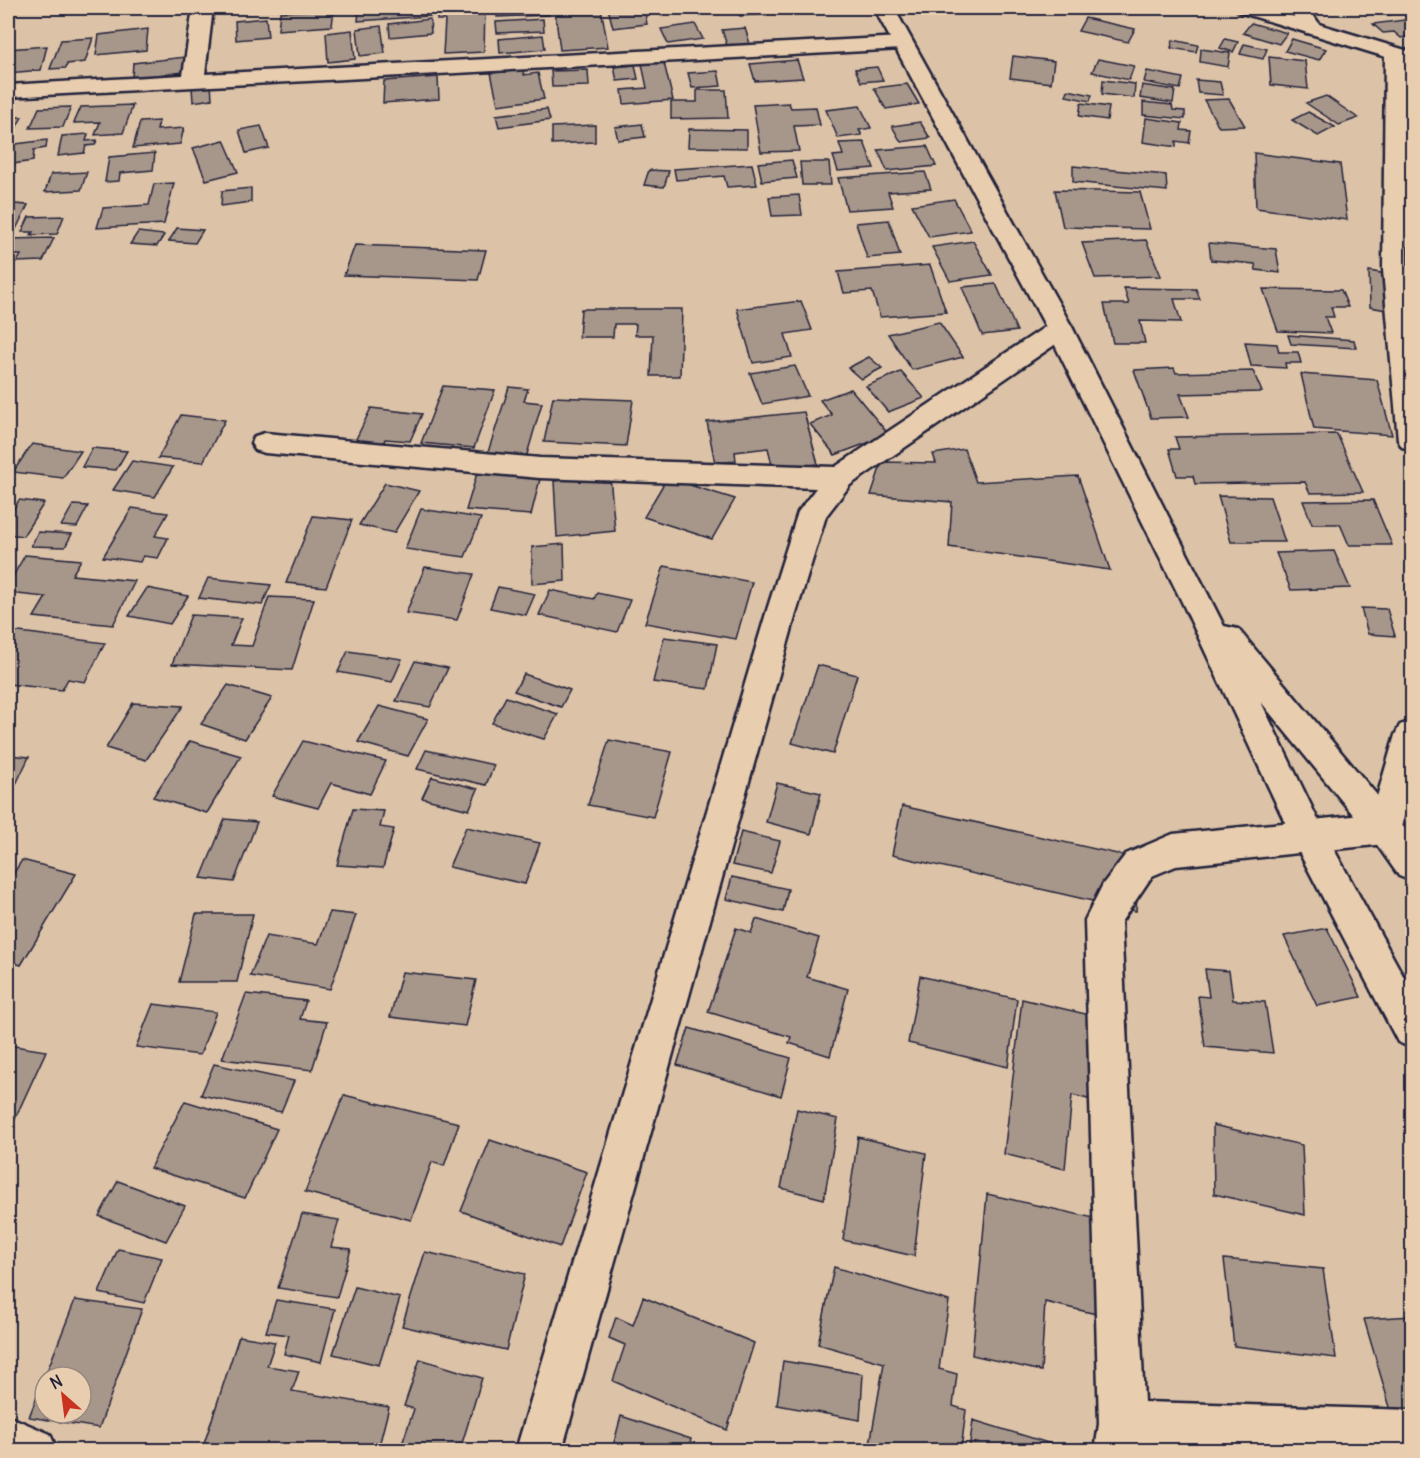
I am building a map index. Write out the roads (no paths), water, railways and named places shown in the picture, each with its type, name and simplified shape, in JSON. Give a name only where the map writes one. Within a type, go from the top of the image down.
[{"type":"street","points":[[193,82],[203,8],[211,8]]},
{"type":"street","points":[[884,8],[1060,328],[1197,603],[1308,836],[1413,1029]]},
{"type":"street","points":[[1246,8],[1404,57],[1404,274],[1413,440]]},
{"type":"street","points":[[1298,8],[1313,29]]},
{"type":"street","points":[[8,91],[902,43]]},
{"type":"street","points":[[539,1450],[782,610],[813,512],[840,478],[1060,328]]},
{"type":"street","points":[[265,443],[540,468],[840,478]]},
{"type":"street","points":[[1197,603],[1385,828],[1413,865]]},
{"type":"street","points":[[1385,828],[1413,735]]},
{"type":"street","points":[[1385,828],[1173,850],[1139,865],[1116,896],[1103,920],[1120,1437],[1413,1433]]},
{"type":"street","points":[[8,1439],[34,1450]]}]
